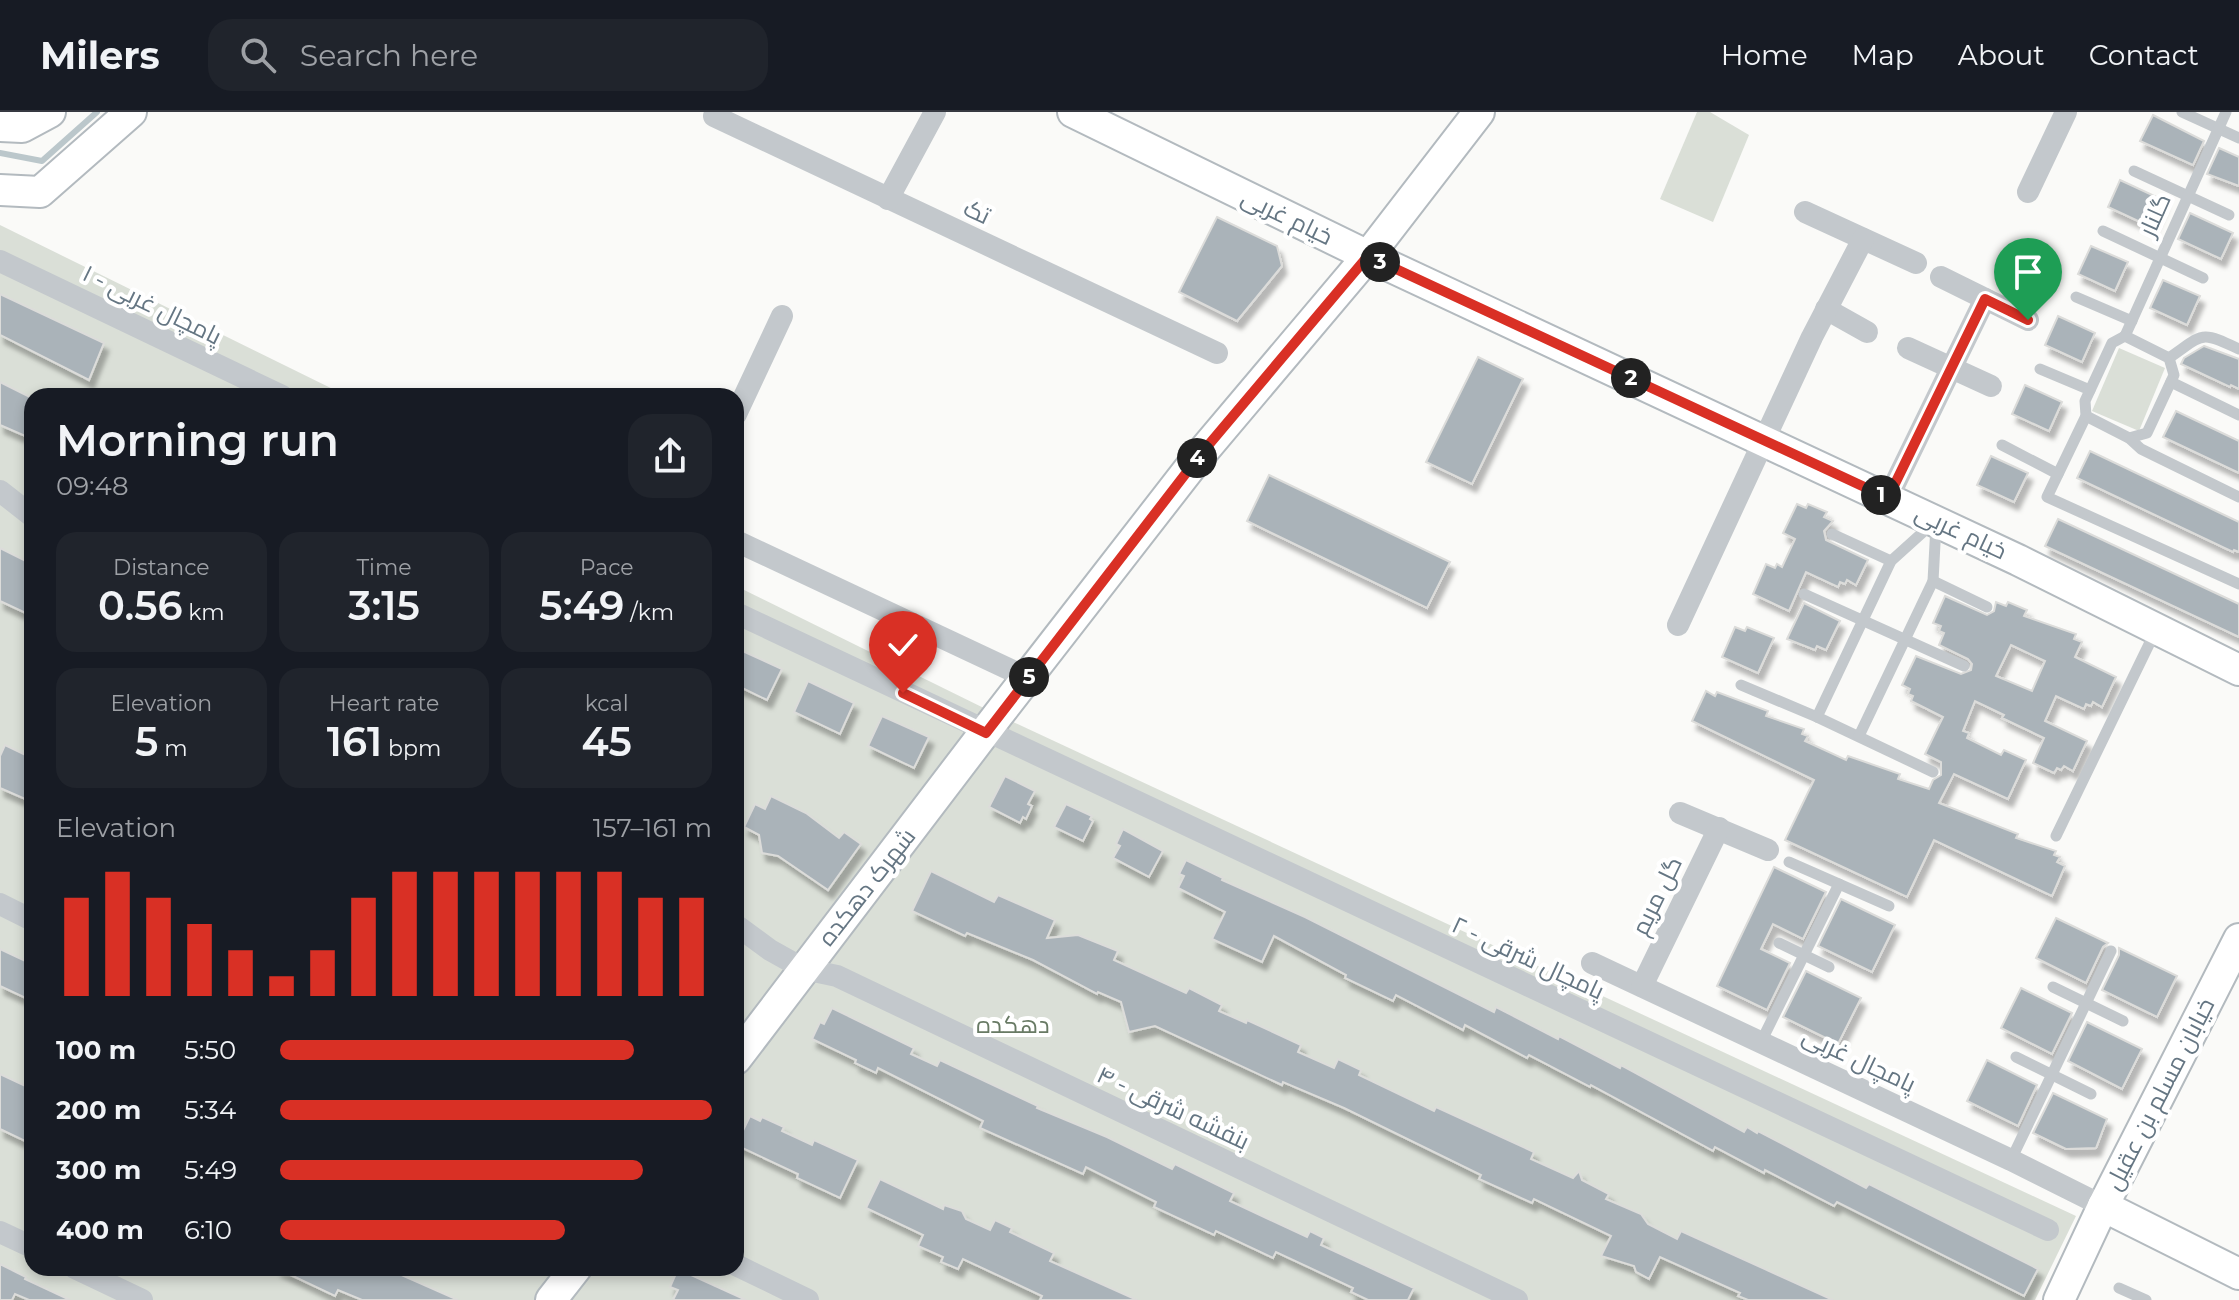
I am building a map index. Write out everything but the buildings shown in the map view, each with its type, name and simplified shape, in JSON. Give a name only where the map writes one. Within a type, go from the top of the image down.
[{"type":"street","points":[[11,126],[50,112]]},
{"type":"street","points":[[0,190],[40,192],[131,112]]},
{"type":"street","points":[[888,199],[935,112]]},
{"type":"street","name":"خیام غربی","points":[[1073,112],[1368,256],[1888,498],[2239,670]]},
{"type":"street","name":"شهرک دهکده","points":[[744,1048],[1200,455],[1368,256],[1479,112]]},
{"type":"street","points":[[2028,192],[2066,112]]},
{"type":"street","name":"تک","points":[[714,116],[1217,353]]},
{"type":"street","points":[[1805,212],[1916,263]]},
{"type":"street","points":[[1678,625],[1826,309],[1863,239]]},
{"type":"street","name":"پامچال غربی - ۱","points":[[0,261],[265,388]]},
{"type":"street","points":[[1941,277],[2028,320]]},
{"type":"street","points":[[1888,498],[1985,299]]},
{"type":"street","points":[[1826,309],[1867,332]]},
{"type":"street","points":[[744,397],[782,316]]},
{"type":"street","points":[[1908,348],[1991,386]]},
{"type":"street","points":[[0,491],[24,510]]},
{"type":"street","points":[[744,545],[1028,678]]},
{"type":"street","points":[[744,616],[992,724]]},
{"type":"street","name":"پامچال شرقی - ۲","points":[[992,724],[2048,1230]]},
{"type":"street","points":[[1680,813],[1768,850]]},
{"type":"street","name":"گل مریم","points":[[1642,986],[1719,828]]},
{"type":"street","points":[[0,904],[24,916]]},
{"type":"street","name":"بنفشه شرقی - ۴","points":[[744,931],[804,969],[837,976],[1517,1300]]},
{"type":"street","name":"خیابان مسلم بن عقیل","points":[[2059,1300],[2103,1206],[2239,939]]},
{"type":"street","name":"پامچال غربی","points":[[1592,963],[2103,1206]]},
{"type":"street","points":[[2103,1206],[2239,1274]]},
{"type":"street","points":[[0,1232],[24,1243]]},
{"type":"street","points":[[744,1269],[808,1300]]},
{"type":"street","points":[[92,1276],[142,1300]]},
{"type":"street","points":[[551,1300],[570,1276]]},
{"type":"lane","points":[[2182,112],[2239,138]]},
{"type":"lane","name":"گلنار","points":[[2125,336],[2226,112]]},
{"type":"lane","points":[[2134,171],[2229,215]]},
{"type":"lane","points":[[2103,231],[2203,278]]},
{"type":"lane","points":[[2076,297],[2132,321]]},
{"type":"lane","points":[[2169,358],[2199,337],[2210,335],[2239,349]]},
{"type":"lane","points":[[2129,438],[2147,433],[2174,375],[2169,358],[2125,336],[2112,343],[2085,401],[2086,416],[2047,497],[2239,584]]},
{"type":"lane","points":[[2040,369],[2090,390]]},
{"type":"lane","points":[[2171,382],[2239,415]]},
{"type":"lane","points":[[2086,416],[2129,438],[2141,449],[2239,497]]},
{"type":"lane","points":[[2002,445],[2058,474]]},
{"type":"lane","points":[[1817,717],[1891,561],[1936,521]]},
{"type":"lane","points":[[1859,736],[1933,581],[1936,521]]},
{"type":"lane","points":[[1832,534],[1891,561]]},
{"type":"lane","points":[[1933,581],[1987,607]]},
{"type":"lane","points":[[1804,594],[1964,666]]},
{"type":"lane","points":[[2056,836],[2157,628]]},
{"type":"lane","points":[[1741,685],[1933,772]]},
{"type":"lane","points":[[1789,862],[1889,906]]},
{"type":"lane","points":[[1761,1042],[1839,884]]},
{"type":"lane","points":[[1779,943],[1829,967]]},
{"type":"lane","points":[[2011,1160],[2111,951]]},
{"type":"lane","points":[[2053,987],[2123,1021]]},
{"type":"lane","points":[[2016,1057],[2091,1094]]},
{"type":"lane","points":[[2119,1288],[2146,1300]]},
{"type":"green space","points":[[1697,112],[1710,112],[1749,135],[1713,222],[1660,199]]},
{"type":"green space","name":"دهکده","points":[[0,225],[331,388],[24,388],[24,1276],[744,1276],[744,590],[998,715],[2076,1216],[2035,1300],[0,1300]]},
{"type":"green space","points":[[2119,348],[2165,368],[2139,431],[2092,411]]},
{"type":"waterway","points":[[0,153],[42,161],[97,112]]},
{"type":"route","points":[[903,693],[986,733],[1200,455],[1368,256],[1888,498],[1985,299],[2028,320]]}]
